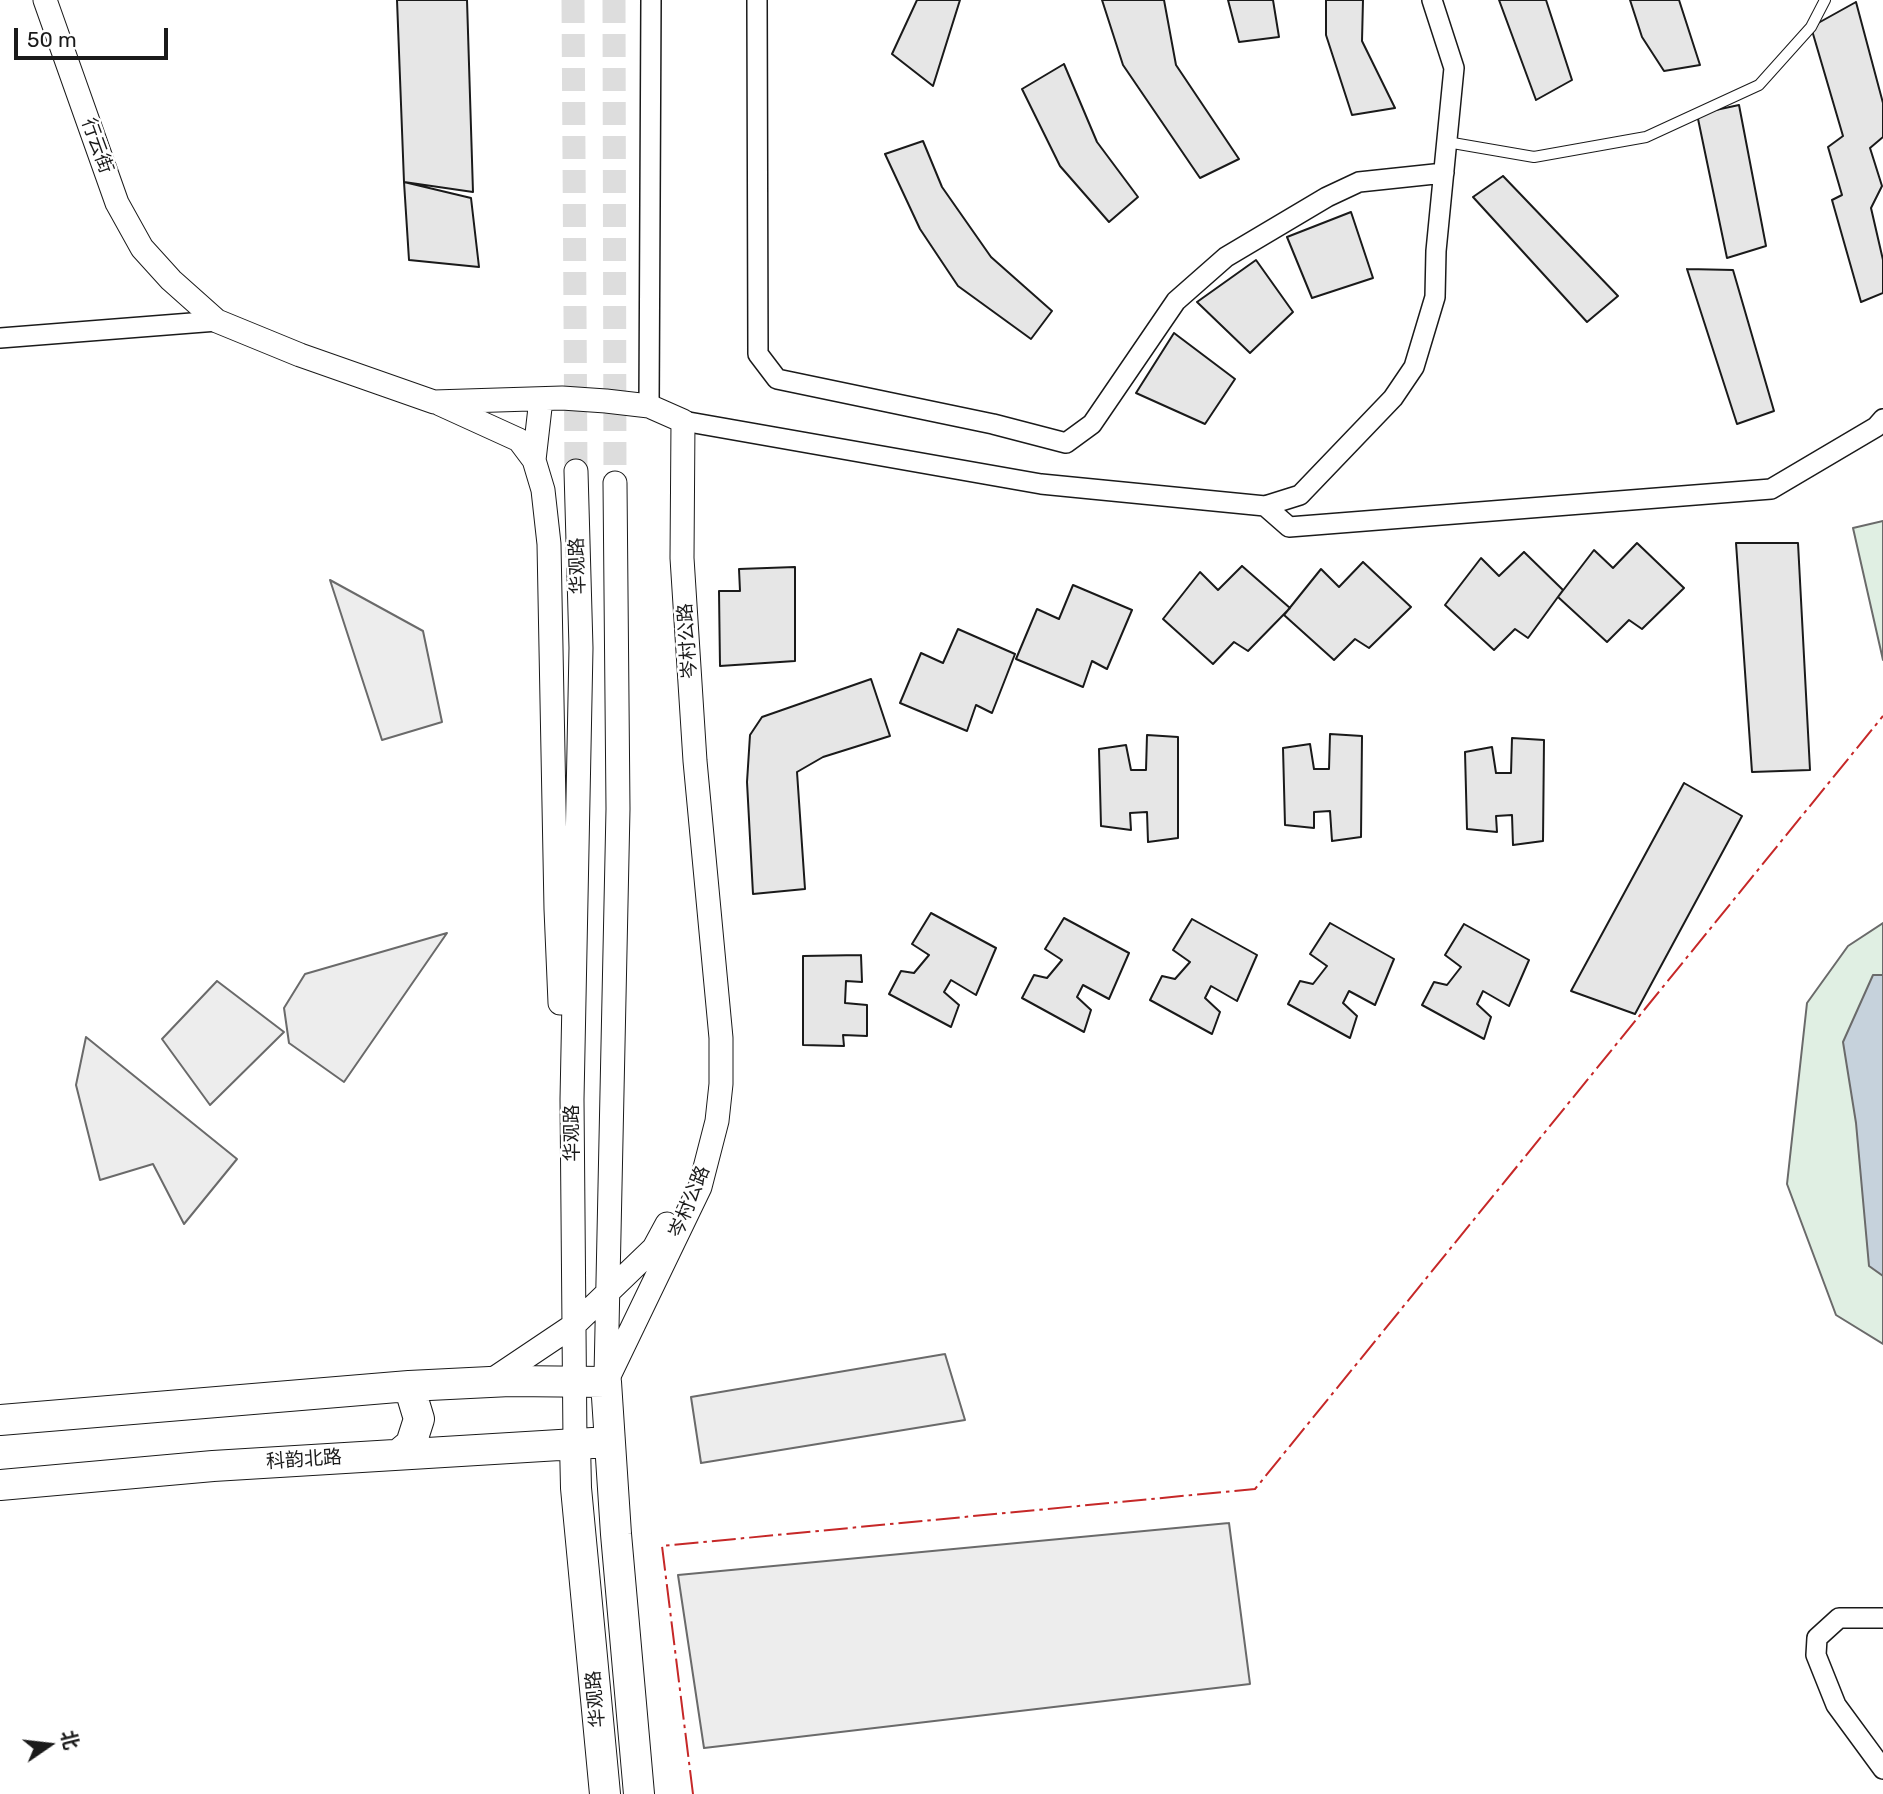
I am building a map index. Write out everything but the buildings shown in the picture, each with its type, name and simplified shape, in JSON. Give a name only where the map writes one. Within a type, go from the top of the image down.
[{"type":"main road","points":[[0,1420],[409,1387],[489,1382],[606,1382]]},
{"type":"main road","name":"华观路","points":[[606,1382],[639,1794]]},
{"type":"main road","points":[[399,1454],[411,1444],[419,1419],[409,1387]]},
{"type":"main road","name":"科韵北路","points":[[0,1485],[213,1466],[609,1442]]},
{"type":"main road","name":"华观路","points":[[575,1443],[576,1488],[606,1794]]},
{"type":"street","name":"行云街","points":[[45,0],[117,203],[142,248],[171,280],[217,321]]},
{"type":"street","points":[[649,406],[651,0]]},
{"type":"street","points":[[757,0],[758,355],[777,379],[993,424],[1066,443],[1092,424],[1176,301],[1226,257],[1327,197],[1359,182],[1444,173]]},
{"type":"street","points":[[434,401],[541,399],[649,406],[684,421],[1041,484],[1265,506],[1300,495],[1393,398],[1414,367],[1435,297],[1454,68],[1432,0]]},
{"type":"street","points":[[0,338],[217,321],[300,355],[434,401],[519,440],[534,460],[543,490],[549,544],[555,909],[563,1055],[573,1127]]},
{"type":"street","points":[[534,460],[541,399]]},
{"type":"street","points":[[1265,506],[1289,527],[1771,489],[1876,427],[1883,419]]},
{"type":"street","name":"岑村公路","points":[[606,1382],[700,1187],[717,1121],[721,1084],[721,1038],[695,761],[682,558],[684,421]]},
{"type":"street","name":"华观路","points":[[575,1443],[573,1127],[580,648],[576,471]]},
{"type":"street","name":"华观路","points":[[606,1382],[618,809],[615,482]]},
{"type":"street","points":[[489,1382],[574,1325],[654,1248],[695,1174],[721,1084]]},
{"type":"street","points":[[1883,1618],[1839,1618],[1817,1637],[1816,1656],[1836,1705],[1883,1769]]},
{"type":"lane","points":[[1447,142],[1534,157],[1646,137],[1759,85],[1811,27],[1825,0]]},
{"type":"green space","points":[[1883,521],[1883,660],[1853,528]]},
{"type":"green space","points":[[1883,923],[1883,1344],[1836,1315],[1787,1184],[1807,1003],[1848,946]]},
{"type":"shaded area","points":[[330,580],[423,631],[442,722],[382,740]]},
{"type":"shaded area","points":[[447,933],[344,1082],[289,1043],[284,1008],[305,974]]},
{"type":"shaded area","points":[[1873,975],[1883,975],[1883,1276],[1869,1266],[1856,1123],[1843,1042]]},
{"type":"shaded area","points":[[217,981],[284,1032],[210,1105],[162,1039]]},
{"type":"shaded area","points":[[86,1037],[237,1159],[184,1224],[153,1164],[100,1180],[76,1085]]},
{"type":"shaded area","points":[[945,1354],[965,1420],[701,1463],[691,1397]]},
{"type":"shaded area","points":[[1229,1523],[1250,1684],[704,1748],[678,1575]]},
{"type":"tunnel","points":[[573,0],[576,471]]},
{"type":"tunnel","points":[[614,0],[615,483]]},
{"type":"power","points":[[693,1794],[662,1546],[1255,1489],[1883,716]]}]
